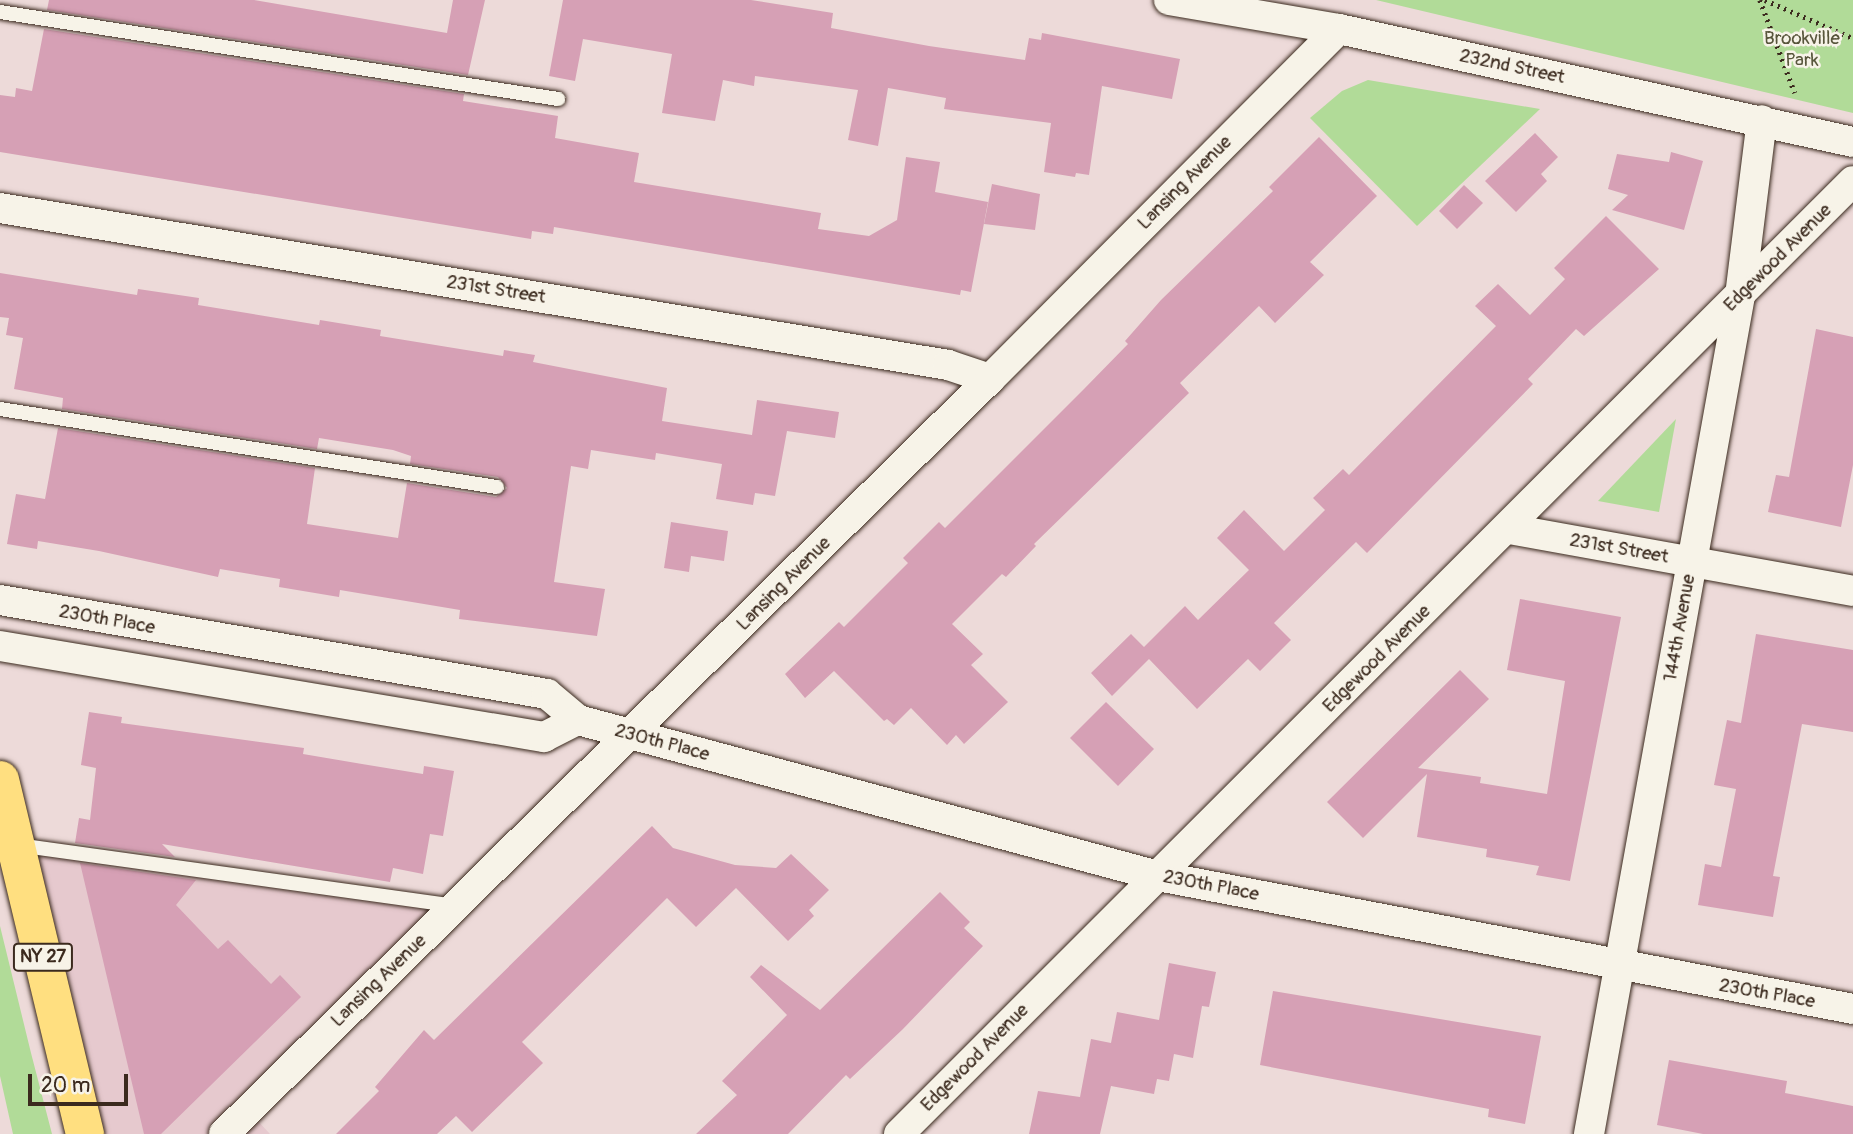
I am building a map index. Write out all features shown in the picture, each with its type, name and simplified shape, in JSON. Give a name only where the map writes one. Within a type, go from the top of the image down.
[{"type":"highway","name":"NY 27","points":[[0,780],[85,1134]]},
{"type":"street","name":"232nd Street","points":[[1169,0],[1339,29],[1853,142]]},
{"type":"street","name":"Lansing Avenue","points":[[224,1134],[632,734],[1339,29]]},
{"type":"street","name":"144th Avenue","points":[[1589,1134],[1740,296],[1762,120]]},
{"type":"street","name":"Edgewood Avenue","points":[[899,1134],[1509,529],[1853,181]]},
{"type":"street","name":"231st Street","points":[[0,208],[948,365],[990,379]]},
{"type":"street","name":"231st Street","points":[[1509,529],[1853,591]]},
{"type":"street","name":"230th Place","points":[[0,600],[288,653],[547,694],[578,720],[1158,876],[1619,967],[1853,1009]]},
{"type":"street","points":[[0,646],[284,691],[544,737],[578,720]]},
{"type":"street","points":[[284,691],[288,653]]},
{"type":"lane","points":[[0,12],[558,99]]},
{"type":"lane","points":[[0,409],[497,487]]},
{"type":"lane","points":[[15,845],[456,906]]},
{"type":"path","points":[[1763,0],[1853,38]]},
{"type":"path","points":[[1763,0],[1795,93]]},
{"type":"shaded area","points":[[24,850],[447,908],[243,1105],[270,1134],[93,1134]]},
{"type":"green space","name":"Brookville Park","points":[[1376,0],[1853,0],[1853,113]]},
{"type":"green space","points":[[1368,80],[1540,109],[1417,226],[1310,118],[1342,91]]},
{"type":"green space","points":[[1676,419],[1659,512],[1598,501]]},
{"type":"green space","points":[[0,926],[52,1134],[13,1134],[0,1076]]},
{"type":"building","points":[[49,0],[254,0],[447,33],[453,0],[485,0],[468,75],[47,10]]},
{"type":"building","points":[[563,0],[751,0],[833,13],[831,28],[1025,60],[1029,38],[1041,40],[1042,33],[1180,59],[1172,99],[1102,86],[1089,175],[1076,173],[1075,177],[1044,172],[1051,123],[944,109],[946,98],[888,88],[878,146],[848,140],[858,90],[755,76],[754,86],[723,80],[715,121],[662,113],[672,54],[583,39],[575,81],[549,76]]},
{"type":"building","points":[[44,29],[464,94],[463,101],[558,116],[555,138],[639,153],[634,182],[821,213],[818,229],[869,236],[897,220],[906,157],[940,162],[935,192],[988,202],[971,292],[961,290],[960,295],[554,227],[553,234],[532,231],[531,239],[0,152],[0,95],[15,97],[16,88],[32,91]]},
{"type":"building","points":[[1535,133],[1558,157],[1541,174],[1547,181],[1516,212],[1485,181]]},
{"type":"building","points":[[1319,137],[1377,196],[1310,262],[1324,275],[1275,323],[1259,306],[1180,383],[1189,393],[1034,544],[1036,546],[1006,577],[1002,574],[952,624],[983,654],[971,665],[1008,702],[964,744],[956,735],[947,745],[911,708],[894,725],[887,719],[884,721],[834,671],[805,698],[785,674],[839,622],[844,627],[908,563],[903,558],[939,522],[945,528],[1084,389],[1128,344],[1125,341],[1161,300],[1273,191],[1269,187]]},
{"type":"building","points":[[1671,152],[1703,161],[1684,230],[1612,210],[1628,195],[1608,189],[1617,154],[1669,162]]},
{"type":"building","points":[[992,184],[1040,194],[1035,230],[984,224]]},
{"type":"building","points":[[1464,185],[1483,203],[1457,229],[1439,211]]},
{"type":"building","points":[[1606,216],[1659,269],[1584,336],[1576,329],[1528,379],[1533,384],[1367,553],[1356,542],[1274,623],[1291,640],[1260,671],[1248,659],[1197,709],[1149,659],[1112,696],[1091,673],[1131,634],[1144,647],[1185,606],[1198,620],[1249,570],[1217,538],[1244,510],[1284,551],[1325,510],[1313,498],[1343,469],[1349,475],[1496,326],[1475,306],[1498,284],[1530,315],[1565,279],[1554,268]]},
{"type":"building","points":[[0,273],[137,295],[138,289],[199,298],[198,305],[319,325],[320,320],[381,330],[380,336],[503,356],[504,350],[535,355],[533,362],[667,388],[662,421],[752,435],[757,400],[839,412],[835,438],[787,431],[775,496],[755,493],[753,505],[716,499],[722,464],[656,453],[655,460],[591,450],[588,469],[571,466],[554,582],[605,589],[597,636],[459,619],[460,610],[340,590],[339,597],[279,587],[280,579],[220,569],[218,577],[99,551],[38,541],[37,549],[7,544],[16,494],[45,499],[58,428],[315,468],[307,524],[398,538],[407,483],[496,497],[507,488],[498,477],[410,464],[411,456],[393,450],[319,438],[317,449],[62,409],[63,398],[14,389],[23,338],[6,335],[9,318],[0,317]]},
{"type":"building","points":[[1816,329],[1853,337],[1853,465],[1841,527],[1768,512],[1776,475],[1789,477]]},
{"type":"building","points":[[671,522],[728,531],[724,561],[691,556],[689,572],[664,568]]},
{"type":"building","points":[[1520,599],[1621,617],[1570,881],[1536,875],[1539,866],[1486,857],[1487,849],[1417,837],[1427,774],[1363,838],[1327,802],[1460,670],[1489,699],[1418,768],[1481,777],[1480,783],[1547,794],[1565,681],[1507,670]]},
{"type":"building","points":[[1756,634],[1853,650],[1853,732],[1802,724],[1773,876],[1780,877],[1773,917],[1698,905],[1705,864],[1721,867],[1736,789],[1714,785],[1727,720],[1741,723]]},
{"type":"building","points":[[1106,702],[1154,749],[1118,786],[1070,738]]},
{"type":"building","points":[[89,712],[122,717],[121,723],[304,748],[303,754],[423,774],[424,766],[454,771],[443,836],[430,834],[423,874],[393,868],[390,882],[162,844],[175,857],[75,843],[79,818],[90,820],[96,768],[81,765]]},
{"type":"building","points":[[652,826],[673,848],[735,865],[776,868],[791,854],[829,890],[809,910],[814,916],[788,941],[736,888],[696,927],[667,898],[522,1042],[543,1063],[472,1132],[456,1116],[437,1134],[336,1134],[379,1091],[375,1087],[424,1030],[434,1040]]},
{"type":"building","points":[[80,863],[196,880],[176,905],[218,949],[228,940],[271,984],[280,975],[301,997],[161,1134],[144,1134]]},
{"type":"building","points":[[940,892],[970,922],[964,928],[983,946],[903,1029],[850,1079],[846,1075],[788,1134],[696,1134],[737,1095],[722,1081],[787,1015],[750,977],[761,965],[820,1010]]},
{"type":"building","points":[[1169,963],[1216,972],[1209,1007],[1202,1006],[1193,1058],[1174,1054],[1169,1081],[1157,1079],[1154,1094],[1111,1086],[1100,1134],[1029,1134],[1038,1091],[1080,1097],[1091,1039],[1111,1043],[1117,1012],[1159,1020]]},
{"type":"building","points":[[1273,991],[1541,1036],[1525,1124],[1488,1117],[1489,1109],[1260,1065]]},
{"type":"building","points":[[1669,1060],[1787,1081],[1785,1093],[1853,1106],[1853,1134],[1703,1134],[1657,1125]]}]
